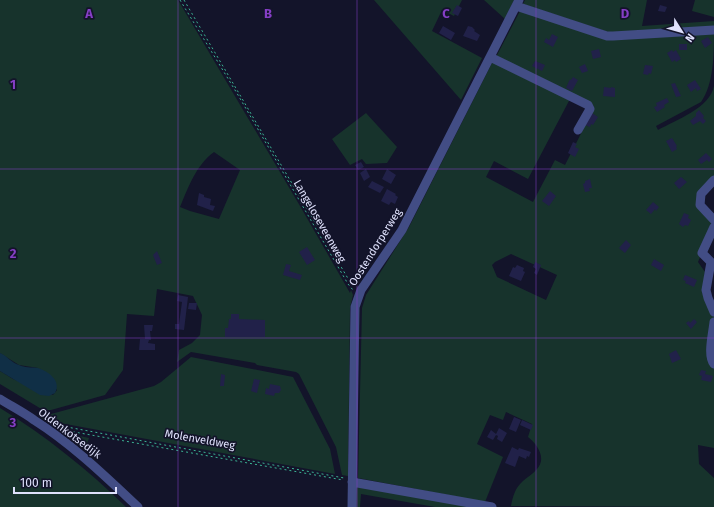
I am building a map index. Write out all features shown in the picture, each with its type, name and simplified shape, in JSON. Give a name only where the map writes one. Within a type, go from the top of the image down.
[{"type":"street","name":"Oostendorperweg","points":[[352,507],[355,307],[358,297],[361,290],[402,230],[517,3]]},
{"type":"street","points":[[517,3],[607,36],[714,30]]},
{"type":"street","points":[[490,57],[588,104],[590,108],[578,130]]},
{"type":"street","points":[[714,180],[701,194],[700,205],[714,220]]},
{"type":"street","points":[[714,227],[702,253],[711,262],[706,290],[714,312]]},
{"type":"street","points":[[714,322],[710,356],[714,364]]},
{"type":"street","name":"Oldenkotsedijk","points":[[0,399],[44,427],[90,462],[138,507]]},
{"type":"street","points":[[352,482],[492,507]]},
{"type":"path","name":"Langeloseveenweg","points":[[180,0],[238,95],[348,284],[358,297]]},
{"type":"path","name":"Langeloseveenweg","points":[[184,0],[358,297]]},
{"type":"path","name":"Molenveldweg","points":[[44,427],[52,424],[342,477],[352,482]]},
{"type":"path","name":"Molenveldweg","points":[[62,429],[352,482]]},
{"type":"green space","points":[[0,0],[178,0],[350,293],[351,290],[353,295],[350,308],[348,476],[342,475],[336,447],[299,374],[296,372],[191,352],[177,362],[179,350],[192,343],[200,335],[202,315],[193,296],[157,289],[154,316],[127,314],[123,370],[105,395],[51,410],[43,410],[0,384],[0,371],[13,379],[53,395],[57,390],[38,368],[19,365],[0,353]],"holes":[[[214,152],[240,170],[219,219],[180,207],[197,170]]]},
{"type":"green space","points":[[374,0],[462,0],[454,16],[442,10],[432,31],[482,58],[461,100]]},
{"type":"green space","points":[[484,0],[514,0],[505,19]]},
{"type":"green space","points":[[525,0],[647,0],[642,26],[714,21],[714,27],[614,34],[523,4]]},
{"type":"green space","points":[[695,0],[714,0],[714,17],[692,11]]},
{"type":"green space","points":[[520,11],[605,38],[714,31],[711,77],[709,86],[701,102],[656,126],[658,130],[699,107],[711,94],[714,86],[714,181],[702,200],[711,223],[708,238],[698,262],[705,272],[702,293],[714,307],[714,448],[698,445],[699,464],[714,478],[714,507],[511,506],[516,489],[537,469],[540,465],[541,456],[535,443],[528,437],[532,424],[506,412],[503,420],[490,415],[477,444],[503,457],[485,502],[358,478],[362,308],[366,295],[409,227],[493,61],[570,99],[528,179],[494,161],[486,177],[533,202],[555,160],[565,165],[594,108],[593,105],[586,101],[496,57]],"holes":[[[511,254],[557,275],[546,300],[497,277],[492,265]]]},
{"type":"green space","points":[[366,113],[397,147],[387,163],[366,164],[362,159],[350,165],[332,139]]},
{"type":"green space","points":[[191,357],[293,377],[330,449],[335,474],[44,420],[40,417],[154,386]]},
{"type":"green space","points":[[0,408],[34,430],[66,454],[126,507],[0,507]]},
{"type":"green space","points":[[61,432],[89,438],[85,450]]},
{"type":"green space","points":[[355,485],[477,507],[435,507],[361,494],[360,507],[355,507]]},
{"type":"water","points":[[0,353],[16,364],[46,371],[53,377],[57,384],[55,393],[49,396],[40,395],[0,371]]},
{"type":"building","points":[[457,5],[462,8],[458,16],[452,13]]},
{"type":"building","points":[[660,5],[667,7],[665,12],[658,11]]},
{"type":"building","points":[[443,26],[455,33],[451,40],[439,33]]},
{"type":"building","points":[[468,26],[472,27],[475,30],[474,31],[480,35],[477,41],[463,36]]},
{"type":"building","points":[[552,34],[558,37],[553,47],[544,42],[546,38],[549,40]]},
{"type":"building","points":[[708,37],[712,43],[705,48],[701,41]]},
{"type":"building","points":[[679,44],[687,44],[687,50],[679,50]]},
{"type":"building","points":[[599,49],[601,57],[593,59],[591,51]]},
{"type":"building","points":[[672,50],[673,52],[676,50],[681,59],[676,62],[675,60],[672,62],[667,53]]},
{"type":"building","points":[[535,61],[545,65],[542,71],[532,66]]},
{"type":"building","points":[[585,64],[588,71],[582,73],[579,67]]},
{"type":"building","points":[[645,65],[653,66],[651,74],[643,74]]},
{"type":"building","points":[[573,77],[578,80],[572,91],[566,88],[570,79],[571,80]]},
{"type":"building","points":[[695,80],[701,89],[697,91],[696,88],[691,92],[687,85]]},
{"type":"building","points":[[675,83],[681,96],[676,97],[671,84]]},
{"type":"building","points":[[604,87],[615,88],[615,97],[603,96]]},
{"type":"building","points":[[667,98],[669,102],[664,105],[665,107],[657,112],[654,107],[657,106],[656,103]]},
{"type":"building","points":[[699,110],[706,121],[703,124],[700,121],[693,125],[690,121],[696,116],[696,113]]},
{"type":"building","points":[[592,113],[598,117],[590,127],[585,125]]},
{"type":"building","points":[[672,138],[677,146],[677,149],[672,152],[666,141]]},
{"type":"building","points":[[573,142],[577,144],[575,147],[579,149],[575,157],[568,153]]},
{"type":"building","points":[[706,153],[712,159],[709,162],[707,160],[701,164],[698,160]]},
{"type":"building","points":[[361,162],[364,167],[358,170],[355,165]]},
{"type":"building","points":[[366,169],[370,177],[364,181],[360,173]]},
{"type":"building","points":[[387,169],[396,175],[391,184],[382,179]]},
{"type":"building","points":[[681,177],[687,182],[679,189],[674,183]]},
{"type":"building","points":[[590,179],[592,188],[589,188],[590,191],[585,192],[583,184],[585,181]]},
{"type":"building","points":[[372,181],[384,187],[380,193],[368,187]]},
{"type":"building","points":[[387,189],[396,194],[395,195],[398,197],[395,204],[391,202],[389,205],[381,201]]},
{"type":"building","points":[[550,191],[556,196],[549,206],[542,201]]},
{"type":"building","points":[[199,193],[204,195],[204,197],[211,199],[210,205],[215,206],[213,211],[197,205]]},
{"type":"building","points":[[653,202],[659,207],[651,214],[646,210]]},
{"type":"building","points":[[684,213],[689,215],[688,218],[691,220],[688,226],[685,225],[683,227],[679,224]]},
{"type":"building","points":[[626,240],[631,245],[625,253],[619,248]]},
{"type":"building","points":[[307,247],[315,260],[307,265],[299,252]]},
{"type":"building","points":[[157,251],[162,263],[157,265],[153,255]]},
{"type":"building","points":[[654,259],[664,265],[661,271],[651,265]]},
{"type":"building","points":[[535,262],[541,265],[537,275],[534,273],[536,269],[533,267]]},
{"type":"building","points":[[286,264],[291,265],[289,271],[302,275],[300,280],[283,275]]},
{"type":"building","points":[[517,265],[524,268],[523,271],[525,272],[521,281],[509,276],[513,267],[515,268]]},
{"type":"building","points":[[685,275],[697,280],[694,287],[685,283],[686,281],[683,280]]},
{"type":"building","points":[[178,295],[188,297],[184,330],[175,329],[175,324],[179,324],[182,302],[177,301]]},
{"type":"building","points":[[189,303],[197,303],[196,310],[188,309]]},
{"type":"building","points":[[231,314],[239,314],[239,319],[265,320],[265,337],[225,337],[225,328],[228,328]]},
{"type":"building","points":[[694,319],[697,322],[691,329],[686,323],[689,321],[690,323]]},
{"type":"building","points":[[144,325],[153,325],[152,331],[150,331],[151,340],[149,340],[148,343],[155,344],[155,350],[139,350],[140,339],[145,339]]},
{"type":"building","points":[[676,350],[681,359],[672,363],[669,354]]},
{"type":"building","points":[[701,370],[706,371],[705,374],[713,376],[711,382],[701,380],[702,376],[699,375]]},
{"type":"building","points":[[221,374],[225,375],[224,386],[220,386]]},
{"type":"building","points":[[254,379],[260,380],[257,393],[251,391]]},
{"type":"building","points":[[270,384],[280,386],[281,390],[279,393],[275,393],[274,396],[265,394],[266,388],[269,389]]},
{"type":"building","points":[[514,417],[521,420],[516,432],[509,429]]},
{"type":"building","points":[[522,420],[533,425],[531,430],[520,425]]},
{"type":"building","points":[[499,428],[507,433],[502,442],[497,439],[498,436],[496,435],[493,440],[487,437],[491,430],[496,434]]},
{"type":"building","points":[[512,447],[518,450],[519,448],[531,452],[529,457],[527,456],[526,459],[519,456],[515,467],[505,463]]}]
